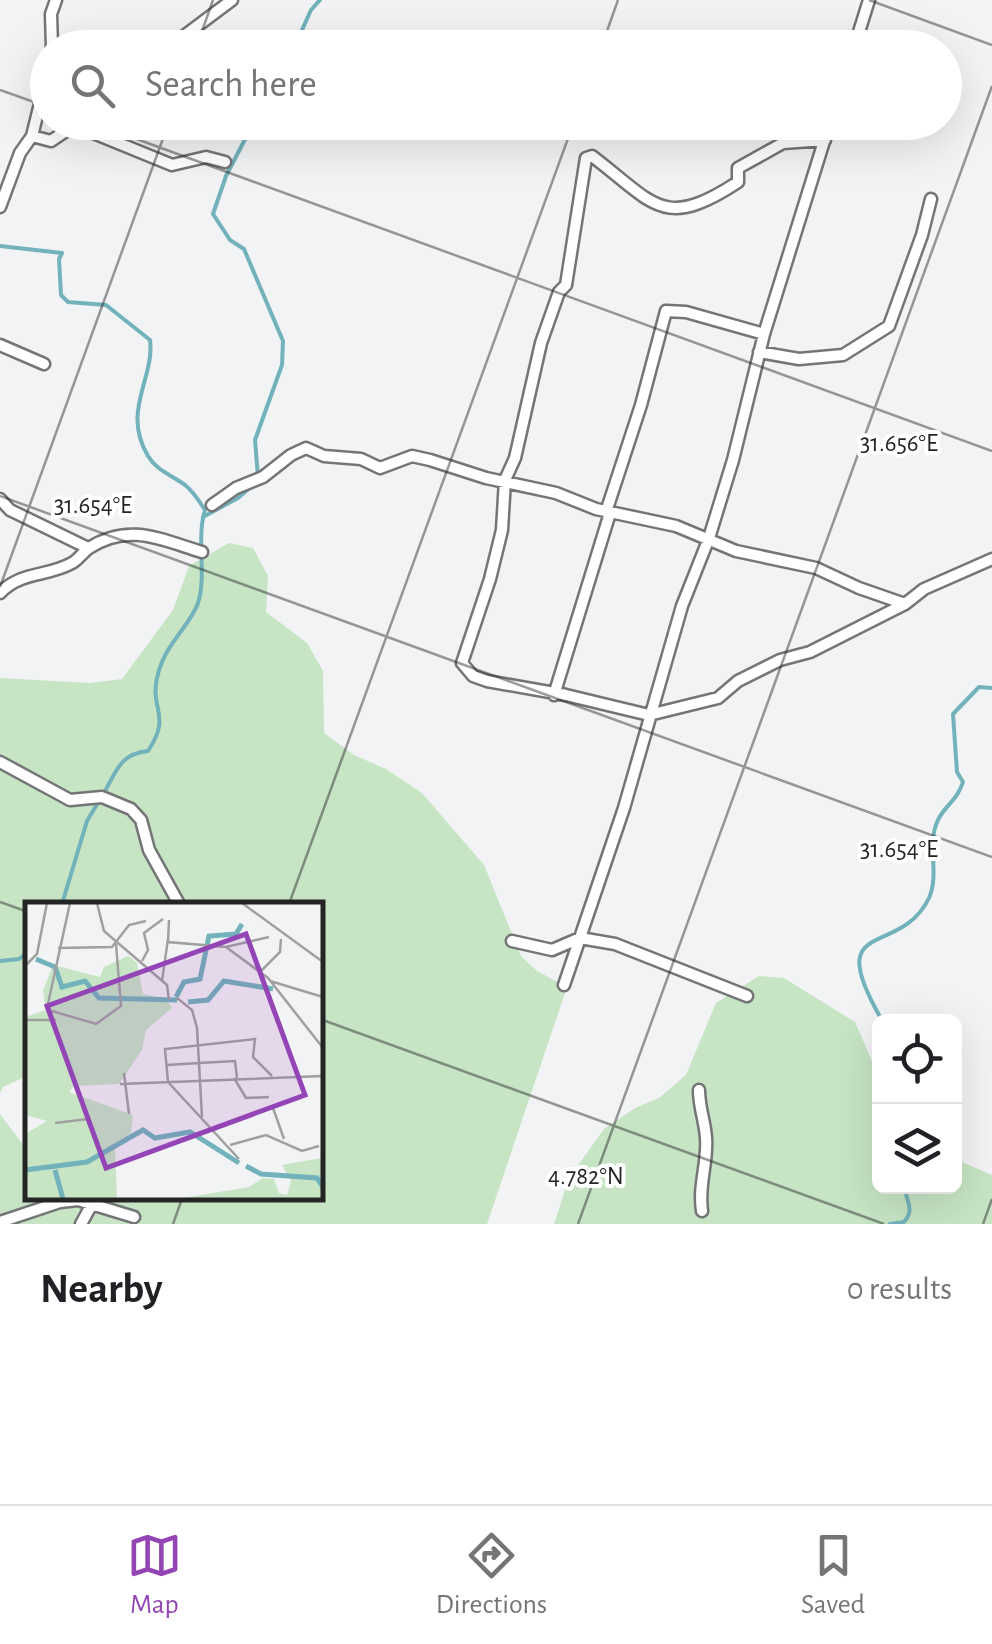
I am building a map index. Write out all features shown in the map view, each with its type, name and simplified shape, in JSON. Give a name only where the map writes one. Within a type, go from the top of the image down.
[{"type":"street","points":[[51,30],[56,0]]},
{"type":"street","points":[[192,30],[232,0]]},
{"type":"street","points":[[860,30],[869,0]]},
{"type":"street","points":[[0,207],[20,153],[30,139]]},
{"type":"street","points":[[113,140],[172,165],[206,157],[225,162]]},
{"type":"street","points":[[564,985],[624,808],[649,715],[682,606],[709,538],[733,460],[758,352],[825,140],[783,143],[738,168],[738,182],[701,204],[683,209],[667,210],[592,156],[586,158],[566,285],[559,292],[541,342],[515,458],[504,480],[498,546],[478,624],[462,663],[473,676],[649,715],[718,698],[752,674],[780,660],[810,652],[905,604],[924,589],[992,558]]},
{"type":"street","points":[[758,352],[799,359],[842,355],[890,326],[931,199]]},
{"type":"street","points":[[554,695],[666,311],[686,312],[764,334]]},
{"type":"street","points":[[0,345],[44,364]]},
{"type":"street","points":[[212,506],[236,488],[264,478],[291,455],[306,448],[324,456],[361,459],[380,468],[412,456],[556,493],[608,512],[676,526],[736,551],[816,568],[905,604]]},
{"type":"street","points":[[0,499],[10,510],[88,548]]},
{"type":"street","points":[[0,593],[11,581],[72,564],[88,548],[118,534],[143,535],[202,552]]},
{"type":"street","points":[[0,762],[70,800],[102,798],[131,809],[142,820],[149,850],[178,902]]},
{"type":"street","points":[[512,941],[552,950],[580,938],[615,944],[747,996]]},
{"type":"street","points":[[699,1090],[698,1113],[706,1143],[699,1195],[702,1211]]},
{"type":"street","points":[[33,1210],[46,1199]]},
{"type":"street","points":[[0,1222],[60,1202],[92,1204],[134,1217]]},
{"type":"street","points":[[81,1224],[92,1204]]},
{"type":"green space","points":[[229,543],[253,548],[268,576],[266,612],[307,643],[323,671],[324,733],[354,755],[386,769],[422,793],[484,865],[521,956],[537,971],[567,987],[487,1224],[0,1224],[0,1114],[25,1147],[25,1199],[322,1199],[322,902],[25,902],[25,1077],[3,1087],[0,1093],[0,678],[90,683],[122,679],[173,610],[189,566]]},
{"type":"green space","points":[[759,976],[784,978],[855,1022],[872,1061],[872,1194],[962,1194],[962,1162],[992,1175],[992,1224],[554,1224],[569,1178],[604,1129],[635,1108],[659,1098],[686,1075],[716,1003]]},
{"type":"waterway","points":[[302,30],[320,0]]},
{"type":"waterway","points":[[245,140],[213,214],[230,240],[244,249],[283,341],[282,365],[255,440],[258,477]]},
{"type":"waterway","points":[[0,246],[62,253],[61,295],[68,302],[106,305],[150,340],[138,410],[141,440],[152,461],[188,488],[205,510],[201,592],[194,612],[160,666],[156,689],[159,729],[148,751],[125,760],[104,793]]},
{"type":"waterway","points":[[203,517],[253,485]]},
{"type":"waterway","points":[[879,1014],[859,966],[862,952],[916,917],[929,898],[935,830],[963,782],[957,772],[953,714],[979,687],[992,688]]},
{"type":"waterway","points":[[63,902],[87,821],[99,801]]},
{"type":"waterway","points":[[0,961],[25,954]]},
{"type":"waterway","points":[[890,1224],[904,1222],[909,1213],[907,1194]]}]
